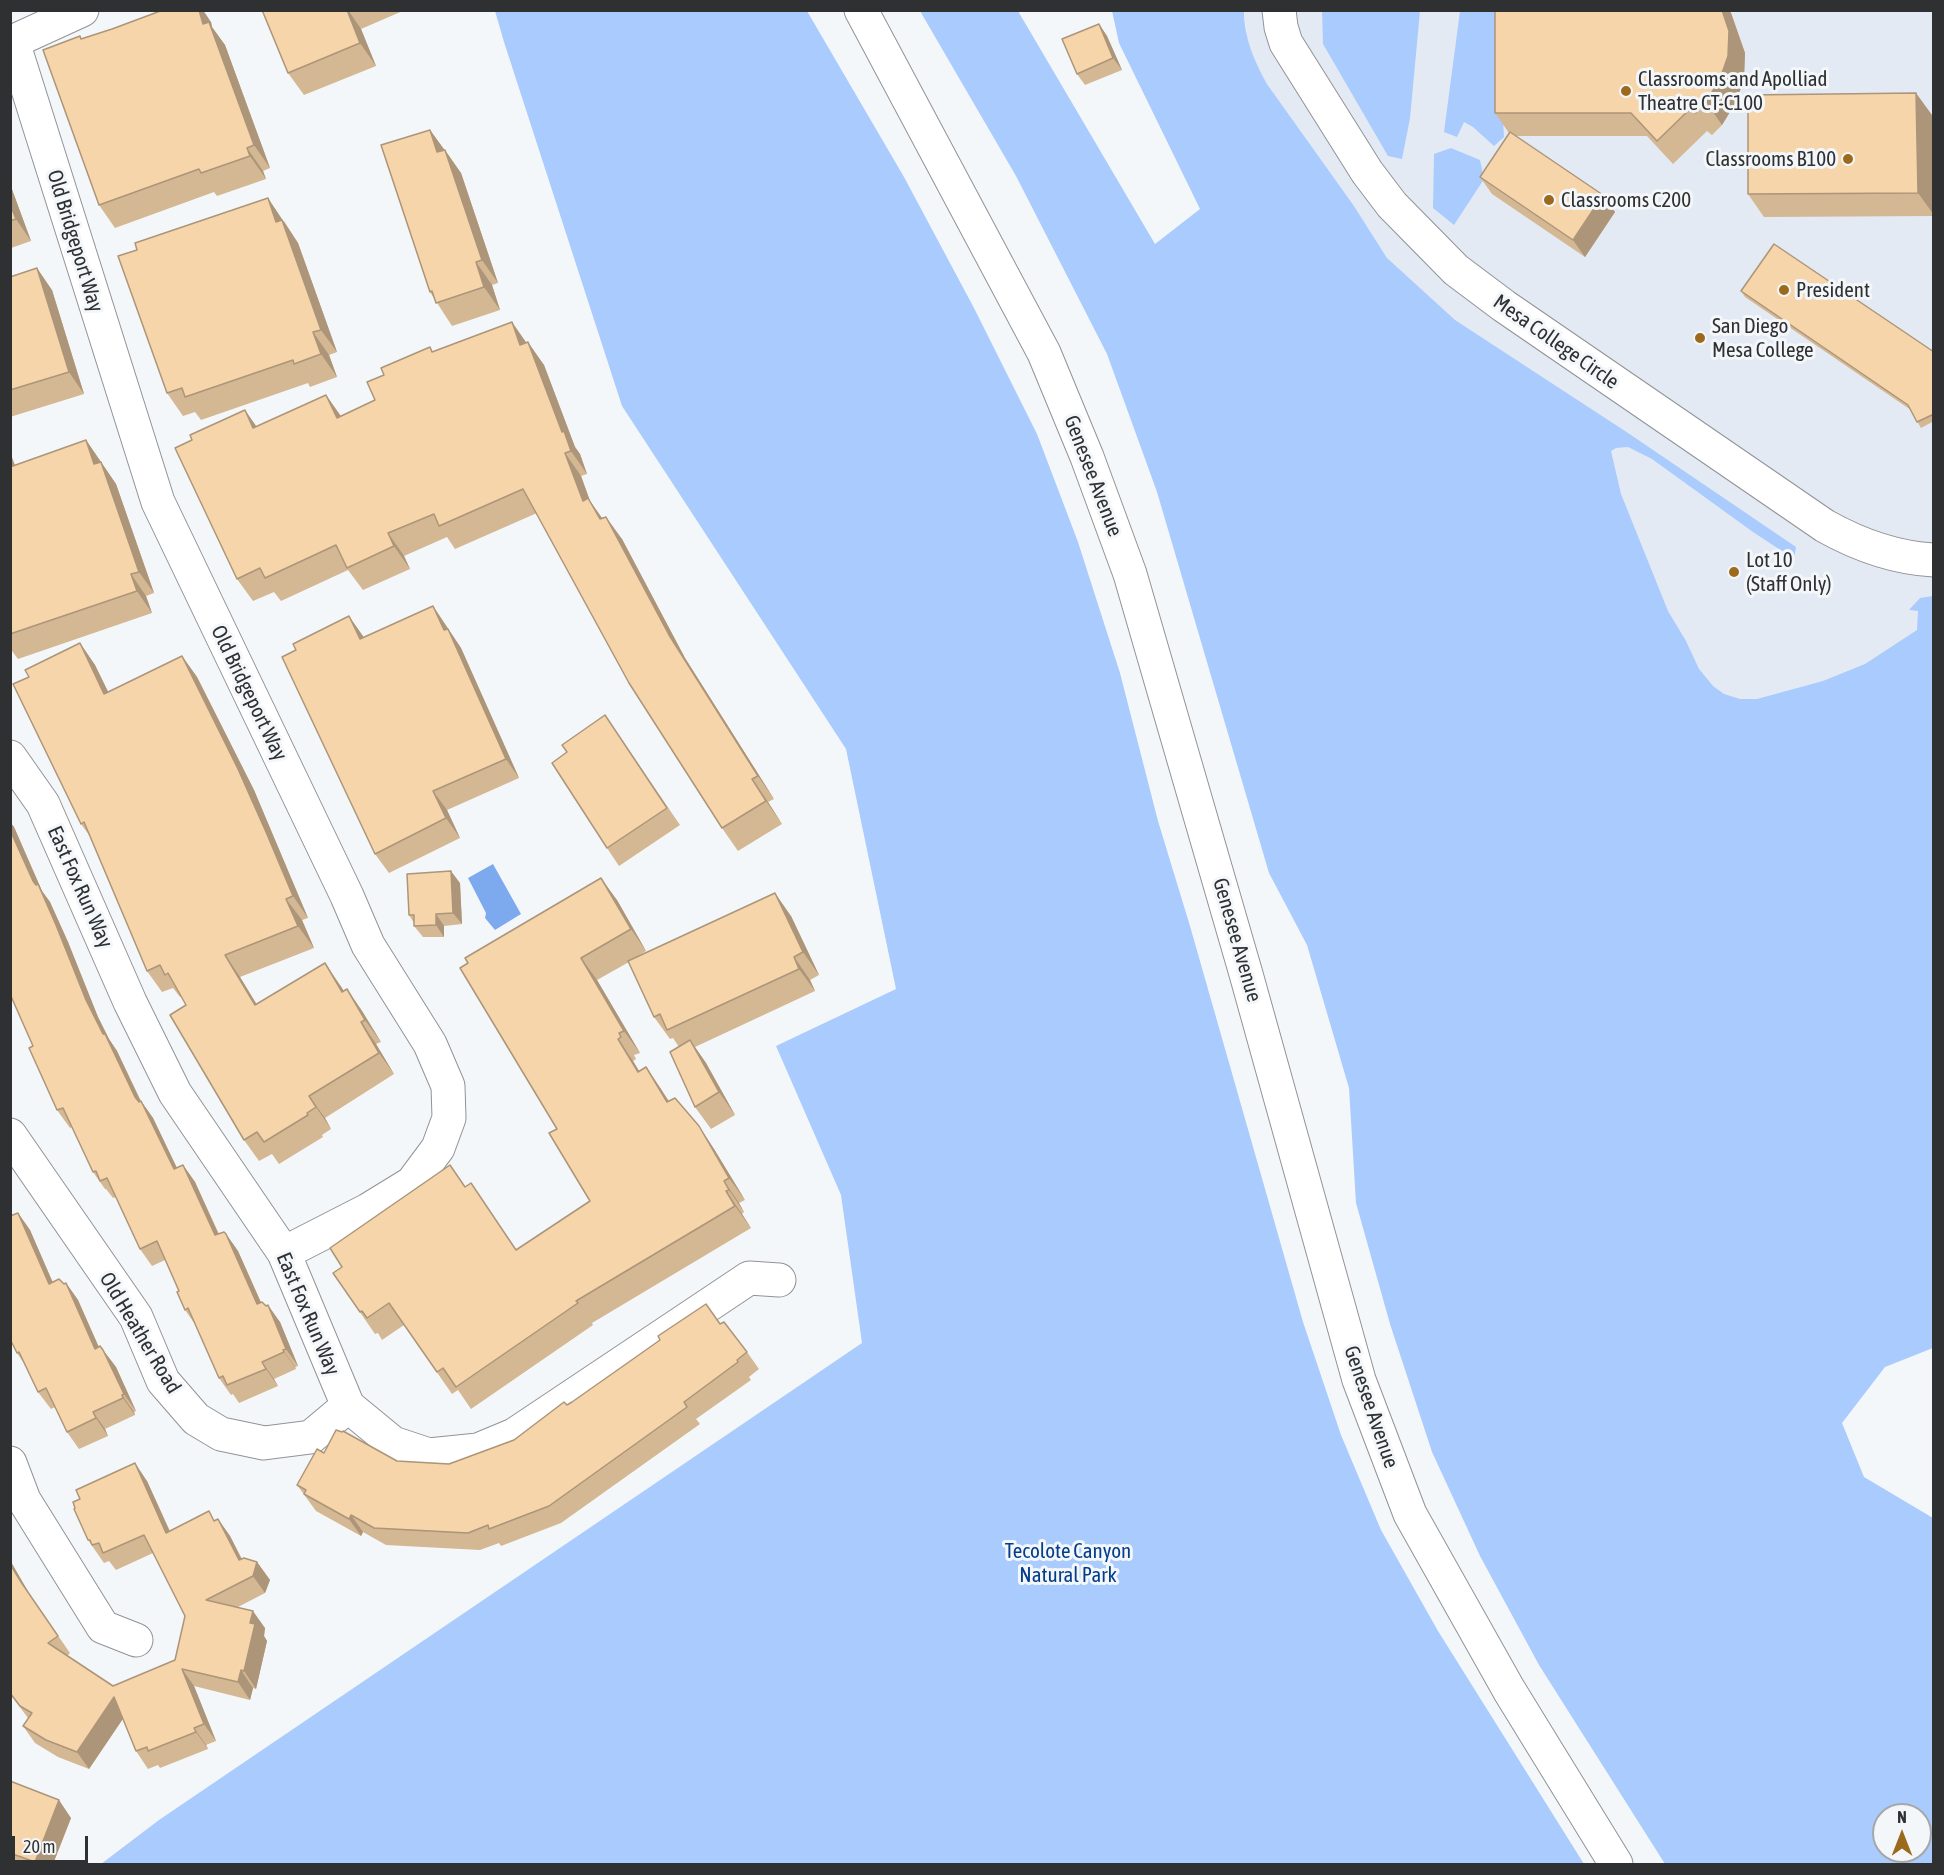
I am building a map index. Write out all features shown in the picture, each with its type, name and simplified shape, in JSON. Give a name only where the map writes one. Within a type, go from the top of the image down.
[{"type":"street","points":[[12,42],[82,10]]},
{"type":"street","name":"Genesee Avenue","points":[[861,10],[1044,353],[1087,457],[1130,574],[1246,974],[1359,1380],[1410,1514],[1509,1690],[1616,1864]]},
{"type":"street","name":"Mesa College Circle","points":[[1279,10],[1281,27],[1294,58],[1367,171],[1404,218],[1456,270],[1512,312],[1825,526],[1870,548],[1912,558],[1934,560]]},
{"type":"street","name":"Old Bridgeport Way","points":[[12,42],[158,502],[368,945],[430,1044],[448,1086],[449,1118],[438,1148],[412,1183],[368,1210],[284,1253]]},
{"type":"street","name":"East Fox Run Way","points":[[10,758],[43,804],[130,1002],[175,1093],[284,1253],[348,1406],[393,1443],[429,1455],[478,1450],[514,1435],[749,1278],[779,1280]]},
{"type":"street","name":"Old Heather Road","points":[[10,1135],[136,1317],[163,1381],[196,1419],[221,1434],[264,1443],[311,1437],[348,1406]]},
{"type":"street","points":[[10,1463],[17,1503],[103,1626],[136,1640]]},
{"type":"shaded area","name":"San Diego Mesa College","points":[[1244,10],[1933,11],[1934,602],[1903,661],[1765,715],[1722,708],[1387,258],[1354,206],[1267,84],[1255,63],[1247,38]]},
{"type":"shaded area","points":[[493,864],[521,914],[495,930],[485,918],[486,913],[468,878]]},
{"type":"green space","name":"Tecolote Canyon Natural Park","points":[[495,11],[807,11],[904,177],[974,308],[1037,434],[1078,542],[1120,673],[1158,821],[1303,1322],[1341,1435],[1381,1530],[1438,1631],[1584,1864],[101,1864],[159,1820],[862,1343],[841,1195],[776,1046],[896,989],[846,749],[622,406]]},
{"type":"green space","points":[[920,11],[1018,11],[1155,244],[1200,209],[1119,43],[1112,11],[1244,11],[1251,49],[1267,84],[1354,206],[1387,258],[1455,320],[1628,433],[1796,547],[1794,559],[1652,459],[1628,447],[1611,451],[1621,494],[1668,611],[1699,669],[1713,686],[1724,694],[1740,699],[1757,699],[1823,681],[1865,664],[1917,630],[1918,611],[1909,610],[1920,598],[1933,596],[1933,1348],[1885,1367],[1842,1423],[1864,1477],[1933,1518],[1933,1864],[1665,1864],[1539,1665],[1480,1556],[1432,1452],[1390,1324],[1356,1203],[1349,1088],[1307,945],[1269,873],[1157,492],[1107,354],[1016,176]]},
{"type":"green space","points":[[1322,11],[1420,11],[1410,118],[1402,159],[1388,156],[1323,44]]},
{"type":"green space","points":[[1460,11],[1508,11],[1504,137],[1494,146],[1464,122],[1457,137],[1444,132]]},
{"type":"green space","points":[[1451,148],[1480,160],[1484,179],[1454,225],[1433,208],[1434,154]]},
{"type":"building","points":[[163,10],[199,10],[203,24],[209,22],[254,145],[247,148],[250,156],[201,173],[199,169],[99,205],[43,50],[80,36],[81,39],[112,29]]},
{"type":"building","points":[[262,10],[347,10],[360,43],[288,73]]},
{"type":"building","name":"Classrooms and Apolliad Theatre CT-C100","points":[[1495,10],[1722,10],[1729,31],[1728,56],[1720,79],[1706,102],[1696,113],[1691,108],[1657,141],[1631,113],[1495,113]]},
{"type":"building","points":[[1099,24],[1113,58],[1077,74],[1062,39]]},
{"type":"building","name":"Classrooms B100","points":[[1916,93],[1918,193],[1748,194],[1748,95]]},
{"type":"building","points":[[430,130],[437,152],[445,150],[482,260],[476,262],[484,287],[436,303],[432,291],[430,292],[381,145]]},
{"type":"building","name":"Classrooms C200","points":[[1510,132],[1603,195],[1573,240],[1480,177]]},
{"type":"building","points":[[268,198],[276,222],[282,220],[321,330],[313,332],[321,354],[294,364],[293,360],[185,397],[182,388],[167,393],[118,256],[137,250],[135,243]]},
{"type":"building","points":[[10,204],[16,219],[10,221]]},
{"type":"building","points":[[1774,244],[1934,352],[1934,414],[1917,422],[1908,405],[1741,291]]},
{"type":"building","points":[[37,268],[69,372],[10,390],[10,277]]},
{"type":"building","points":[[512,322],[520,345],[528,342],[562,432],[564,431],[571,451],[565,453],[583,501],[588,498],[600,519],[606,517],[669,635],[758,776],[752,779],[766,801],[722,828],[629,683],[523,489],[439,526],[434,514],[388,533],[394,546],[347,568],[336,545],[265,578],[260,568],[237,579],[175,448],[192,440],[190,435],[245,410],[253,428],[326,395],[337,418],[375,400],[367,382],[384,375],[381,368],[430,347],[432,352]]},
{"type":"building","points":[[86,440],[94,464],[101,462],[139,572],[131,574],[137,591],[10,634],[10,467]]},
{"type":"building","points":[[433,606],[444,630],[448,629],[506,759],[433,791],[446,818],[375,854],[282,657],[296,650],[293,644],[349,616],[360,639]]},
{"type":"building","points":[[80,643],[104,694],[182,656],[238,769],[266,832],[293,896],[286,899],[298,926],[225,955],[255,1005],[325,963],[342,992],[347,989],[365,1020],[361,1022],[379,1053],[309,1096],[316,1107],[307,1113],[308,1115],[264,1142],[257,1132],[244,1140],[170,1015],[186,1005],[168,973],[165,975],[160,965],[147,971],[84,822],[81,824],[13,684],[29,677],[25,670]]},
{"type":"building","points":[[605,715],[667,808],[607,848],[552,763],[567,752],[562,745]]},
{"type":"building","points":[[10,830],[33,881],[36,885],[38,884],[86,1000],[135,1097],[139,1102],[141,1101],[174,1169],[183,1165],[215,1235],[224,1232],[226,1234],[257,1304],[262,1302],[268,1305],[286,1349],[262,1362],[266,1369],[227,1385],[223,1376],[219,1378],[188,1308],[185,1310],[157,1241],[140,1249],[107,1178],[100,1181],[96,1171],[93,1172],[63,1108],[57,1110],[29,1048],[33,1046],[10,994]]},
{"type":"building","points":[[451,871],[453,913],[436,914],[436,925],[414,926],[414,915],[409,915],[407,874]]},
{"type":"building","points":[[601,878],[631,929],[581,958],[624,1031],[619,1033],[621,1037],[618,1039],[638,1072],[646,1067],[667,1102],[675,1098],[699,1126],[729,1178],[724,1181],[729,1190],[726,1191],[735,1206],[576,1301],[578,1303],[456,1387],[443,1368],[437,1372],[389,1303],[367,1318],[362,1311],[360,1312],[333,1273],[342,1267],[330,1248],[450,1165],[465,1187],[471,1183],[516,1250],[590,1201],[549,1133],[557,1129],[460,968],[468,963],[465,958]]},
{"type":"building","points":[[775,893],[803,952],[794,957],[799,969],[667,1030],[660,1014],[654,1017],[628,961]]},
{"type":"building","points":[[690,1040],[719,1092],[695,1107],[670,1052]]},
{"type":"building","points":[[18,1213],[49,1284],[59,1279],[64,1284],[66,1283],[95,1349],[100,1346],[103,1350],[124,1394],[123,1398],[93,1412],[96,1418],[67,1432],[46,1388],[38,1392],[19,1352],[17,1353],[10,1339],[10,1216]]},
{"type":"building","points":[[706,1304],[720,1324],[724,1322],[747,1352],[737,1360],[738,1362],[684,1402],[687,1407],[549,1506],[489,1529],[488,1525],[468,1533],[374,1528],[351,1515],[349,1519],[304,1494],[306,1490],[297,1485],[317,1449],[324,1453],[336,1430],[343,1431],[397,1461],[449,1464],[514,1440],[564,1402],[567,1405],[572,1402],[660,1340],[658,1336]]},
{"type":"building","points":[[135,1463],[166,1533],[209,1511],[214,1521],[218,1519],[239,1560],[244,1558],[257,1562],[253,1576],[206,1600],[253,1611],[250,1623],[255,1624],[244,1671],[241,1670],[238,1682],[182,1669],[204,1724],[194,1728],[196,1732],[148,1751],[147,1747],[136,1751],[114,1697],[77,1752],[46,1740],[23,1726],[32,1713],[20,1706],[10,1693],[10,1564],[58,1636],[48,1643],[113,1686],[175,1660],[185,1616],[144,1535],[103,1553],[99,1543],[92,1545],[88,1540],[74,1509],[73,1502],[80,1499],[76,1490]]},
{"type":"building","points":[[10,1781],[59,1800],[35,1862],[10,1853]]},
{"type":"place","name":"Classrooms and Apolliad Theatre CT-C100","points":[[1626,91]]},
{"type":"place","name":"Classrooms B100","points":[[1848,159]]},
{"type":"place","name":"Classrooms C200","points":[[1549,200]]},
{"type":"place","name":"President","points":[[1784,290]]},
{"type":"place","name":"San Diego Mesa College","points":[[1700,338]]},
{"type":"place","name":"Lot 10 (Staff Only)","points":[[1734,572]]}]
